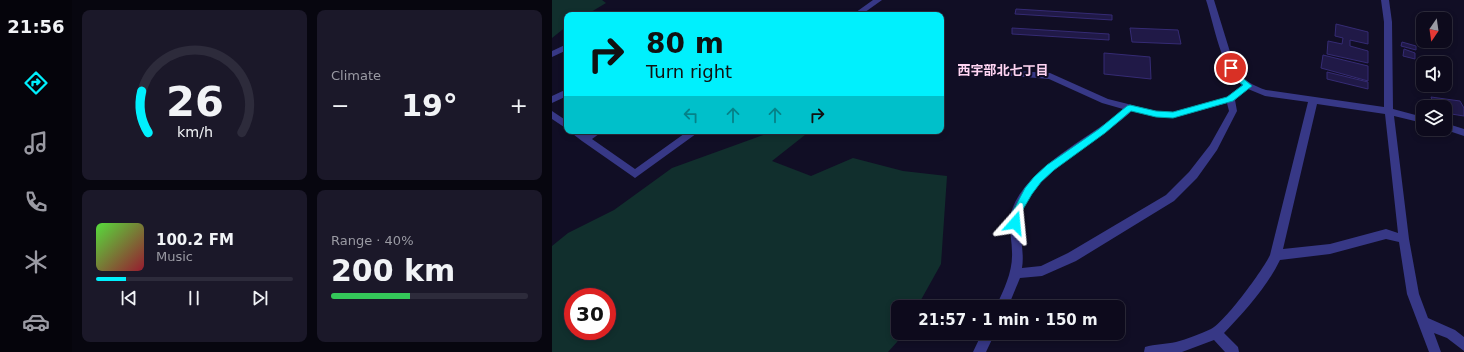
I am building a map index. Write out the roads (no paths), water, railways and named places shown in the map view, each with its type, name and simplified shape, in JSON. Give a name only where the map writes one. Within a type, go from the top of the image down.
[{"type":"street","points":[[860,12],[878,0]]},
{"type":"street","points":[[1210,0],[1231,68],[1235,76],[1248,86],[1265,93],[1389,112],[1416,118]]},
{"type":"street","points":[[1386,0],[1388,22],[1389,112],[1404,239],[1412,294],[1435,352]]},
{"type":"street","points":[[552,54],[564,48]]},
{"type":"street","points":[[1000,72],[1050,76],[1105,100],[1130,108],[1156,114],[1173,115],[1230,99],[1248,86]]},
{"type":"street","points":[[553,99],[564,94]]},
{"type":"street","points":[[1016,273],[1042,271],[1072,257],[1170,198],[1193,175],[1214,147],[1233,110],[1230,99]]},
{"type":"street","points":[[1150,352],[1176,348],[1216,333],[1239,309],[1270,268],[1276,255],[1313,101]]},
{"type":"street","points":[[1006,300],[1016,273],[1018,254],[1015,223],[1017,211],[1028,191],[1050,168],[1102,131],[1130,108]]},
{"type":"street","points":[[552,114],[564,124]]},
{"type":"street","points":[[1452,129],[1464,133]]},
{"type":"street","points":[[578,134],[635,174],[691,134]]},
{"type":"street","points":[[585,139],[593,134]]},
{"type":"street","points":[[1276,255],[1330,249],[1386,234],[1404,239]]},
{"type":"street","points":[[1424,322],[1451,334],[1464,345]]},
{"type":"street","points":[[1216,333],[1233,352]]},
{"type":"street","points":[[979,352],[985,340]]},
{"type":"district","name":"西宇部北七丁目","points":[[1003,70]]}]
